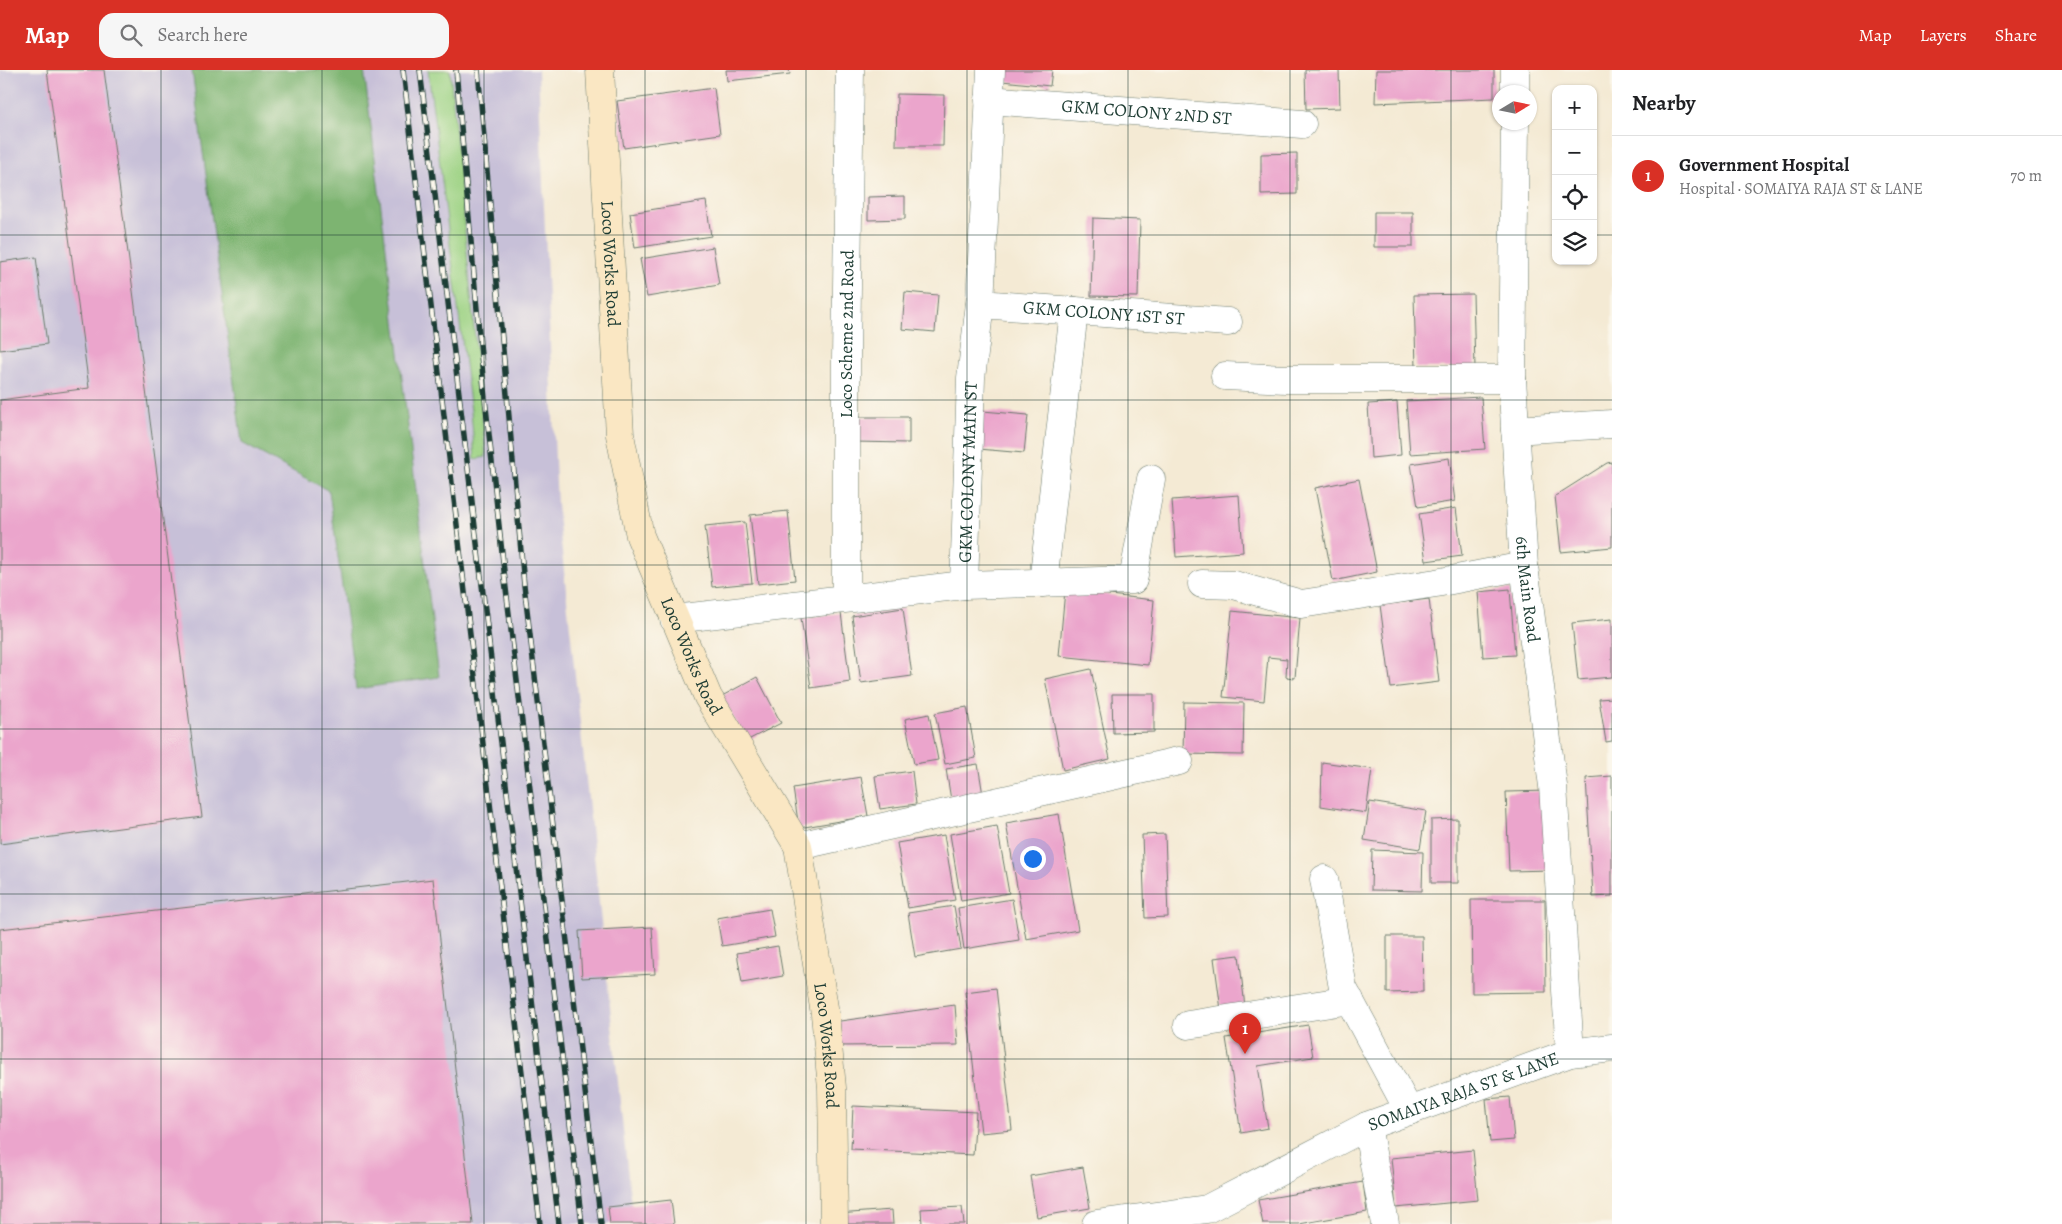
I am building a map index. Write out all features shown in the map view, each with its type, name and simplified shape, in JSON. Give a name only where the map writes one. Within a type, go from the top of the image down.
[{"type":"street","name":"Loco Works Road","points":[[600,70],[620,434],[640,536],[708,698],[798,846],[825,1014],[832,1088],[834,1224]]},
{"type":"street","name":"Loco Scheme 2nd Road","points":[[846,598],[846,360],[850,70]]},
{"type":"street","name":"GKM COLONY MAIN ST","points":[[674,619],[964,585],[972,378],[980,304],[991,70]]},
{"type":"street","points":[[1515,70],[1515,85]]},
{"type":"street","name":"GKM COLONY 2ND ST","points":[[989,100],[1302,124]]},
{"type":"street","name":"6th Main Road","points":[[1515,130],[1512,379],[1515,430],[1524,566],[1553,786],[1570,1053]]},
{"type":"street","name":"GKM COLONY 1ST ST","points":[[980,304],[1228,322]]},
{"type":"street","points":[[1043,583],[1074,312]]},
{"type":"street","points":[[1225,376],[1286,379],[1512,379]]},
{"type":"street","points":[[1515,430],[1612,424]]},
{"type":"street","points":[[964,585],[1133,580],[1151,479]]},
{"type":"street","points":[[1202,584],[1234,585],[1301,604],[1436,583],[1524,566]]},
{"type":"street","points":[[798,846],[1179,761]]},
{"type":"street","points":[[1324,879],[1344,988],[1409,1111]]},
{"type":"street","points":[[1188,1025],[1350,1000]]},
{"type":"street","name":"SOMAIYA RAJA ST & LANE","points":[[1384,1224],[1367,1126],[1570,1053],[1612,1048]]},
{"type":"street","points":[[1096,1224],[1207,1209],[1367,1126]]},
{"type":"shaded area","points":[[0,70],[538,70],[557,505],[633,1224],[0,1224]]},
{"type":"green space","points":[[192,70],[364,70],[439,677],[356,689],[329,491],[242,443]]},
{"type":"green space","points":[[428,70],[450,70],[486,457],[475,459],[471,411]]},
{"type":"building","points":[[47,70],[104,70],[202,817],[0,844],[0,400],[89,388]]},
{"type":"building","points":[[726,70],[789,70],[790,74],[727,81]]},
{"type":"building","points":[[1003,70],[1052,70],[1050,86],[1002,81]]},
{"type":"building","points":[[1305,70],[1339,70],[1340,108],[1306,109]]},
{"type":"building","points":[[1376,70],[1494,70],[1492,98],[1375,103]]},
{"type":"building","points":[[714,88],[720,134],[624,148],[617,101]]},
{"type":"building","points":[[897,94],[944,95],[943,146],[896,146]]},
{"type":"building","points":[[1297,153],[1297,194],[1261,195],[1261,154]]},
{"type":"building","points":[[905,196],[905,219],[868,220],[868,197]]},
{"type":"building","points":[[706,201],[711,236],[635,248],[630,213]]},
{"type":"building","points":[[1374,212],[1413,212],[1413,247],[1374,247]]},
{"type":"building","points":[[1093,218],[1140,220],[1138,297],[1091,296]]},
{"type":"building","points":[[713,247],[719,285],[647,297],[640,259]]},
{"type":"building","points":[[36,257],[47,344],[0,350],[0,262]]},
{"type":"building","points":[[905,292],[938,295],[935,332],[902,329]]},
{"type":"building","points":[[1473,294],[1475,368],[1416,368],[1414,295]]},
{"type":"building","points":[[1481,397],[1485,449],[1410,454],[1406,401]]},
{"type":"building","points":[[1397,402],[1401,455],[1371,458],[1368,404]]},
{"type":"building","points":[[983,411],[1028,415],[1024,453],[979,449]]},
{"type":"building","points":[[854,417],[909,417],[909,443],[854,442]]},
{"type":"building","points":[[1449,458],[1455,501],[1418,507],[1411,464]]},
{"type":"building","points":[[1612,462],[1612,547],[1561,552],[1555,496],[1607,463]]},
{"type":"building","points":[[1359,479],[1377,572],[1333,581],[1315,488]]},
{"type":"building","points":[[1239,495],[1243,552],[1176,557],[1172,500]]},
{"type":"building","points":[[1456,508],[1462,556],[1426,561],[1419,514]]},
{"type":"building","points":[[788,511],[795,580],[758,584],[750,515]]},
{"type":"building","points":[[745,522],[752,583],[712,587],[705,526]]},
{"type":"building","points":[[1510,589],[1515,655],[1483,657],[1478,592]]},
{"type":"building","points":[[1065,590],[1154,600],[1148,665],[1059,656]]},
{"type":"building","points":[[1429,599],[1439,682],[1391,688],[1380,605]]},
{"type":"building","points":[[903,608],[912,676],[861,683],[852,616]]},
{"type":"building","points":[[1232,611],[1300,618],[1295,678],[1286,677],[1287,659],[1268,657],[1264,701],[1223,697]]},
{"type":"building","points":[[841,613],[850,682],[811,688],[801,618]]},
{"type":"building","points":[[1612,619],[1612,677],[1578,680],[1572,623]]},
{"type":"building","points":[[1091,669],[1110,759],[1063,770],[1045,679]]},
{"type":"building","points":[[757,677],[781,723],[746,741],[722,696]]},
{"type":"building","points":[[1112,694],[1154,694],[1154,732],[1113,733]]},
{"type":"building","points":[[1612,698],[1612,741],[1606,742],[1599,699]]},
{"type":"building","points":[[1184,702],[1244,703],[1243,755],[1183,754]]},
{"type":"building","points":[[967,707],[976,758],[945,764],[935,713]]},
{"type":"building","points":[[929,714],[938,760],[914,764],[905,719]]},
{"type":"building","points":[[1322,762],[1372,769],[1366,813],[1321,806]]},
{"type":"building","points":[[978,764],[983,795],[951,800],[946,769]]},
{"type":"building","points":[[912,771],[916,804],[880,809],[875,776]]},
{"type":"building","points":[[1612,776],[1612,896],[1593,897],[1586,778]]},
{"type":"building","points":[[861,777],[868,816],[799,828],[793,788]]},
{"type":"building","points":[[1550,791],[1552,870],[1509,871],[1506,792]]},
{"type":"building","points":[[1370,802],[1426,811],[1420,849],[1364,840]]},
{"type":"building","points":[[1059,814],[1078,930],[1026,939],[1006,823]]},
{"type":"building","points":[[1458,819],[1458,883],[1431,883],[1431,820]]},
{"type":"building","points":[[997,826],[1009,893],[961,901],[950,834]]},
{"type":"building","points":[[1165,834],[1168,917],[1145,918],[1142,835]]},
{"type":"building","points":[[944,835],[955,900],[908,908],[897,843]]},
{"type":"building","points":[[1372,850],[1423,852],[1422,891],[1371,890]]},
{"type":"building","points":[[433,879],[473,1224],[0,1224],[0,929]]},
{"type":"building","points":[[1012,899],[1019,940],[964,949],[958,908]]},
{"type":"building","points":[[1471,900],[1545,900],[1546,992],[1472,993]]},
{"type":"building","points":[[954,906],[961,949],[915,957],[908,913]]},
{"type":"building","points":[[770,909],[775,937],[722,946],[717,918]]},
{"type":"building","points":[[652,927],[655,974],[582,978],[579,931]]},
{"type":"building","points":[[1387,936],[1422,936],[1423,992],[1387,993]]},
{"type":"building","points":[[778,946],[783,976],[742,983],[737,953]]},
{"type":"building","points":[[1239,955],[1245,1007],[1221,1010],[1214,958]]},
{"type":"building","points":[[996,988],[1012,1130],[981,1133],[965,992]]},
{"type":"building","points":[[955,1005],[958,1045],[834,1046],[833,1022]]},
{"type":"building","points":[[1308,1025],[1313,1057],[1258,1066],[1268,1128],[1241,1133],[1226,1038]]},
{"type":"building","points":[[1510,1097],[1514,1140],[1490,1142],[1486,1099]]},
{"type":"building","points":[[853,1106],[976,1112],[973,1155],[851,1149]]},
{"type":"building","points":[[1473,1150],[1478,1200],[1396,1208],[1391,1158]]},
{"type":"building","points":[[1083,1167],[1090,1208],[1037,1217],[1030,1176]]},
{"type":"building","points":[[1363,1182],[1367,1212],[1299,1224],[1263,1224],[1258,1200]]},
{"type":"building","points":[[671,1200],[674,1224],[610,1224],[608,1207]]},
{"type":"building","points":[[962,1207],[964,1224],[922,1224],[921,1209]]},
{"type":"building","points":[[892,1210],[893,1224],[838,1224],[837,1214]]},
{"type":"railway","points":[[403,70],[540,1224]]},
{"type":"railway","points":[[420,70],[559,1224]]},
{"type":"railway","points":[[456,70],[484,389],[582,1224]]},
{"type":"railway","points":[[478,70],[524,585],[601,1224]]},
{"type":"place","name":"Government Hospital","points":[[1245,1054]]}]
